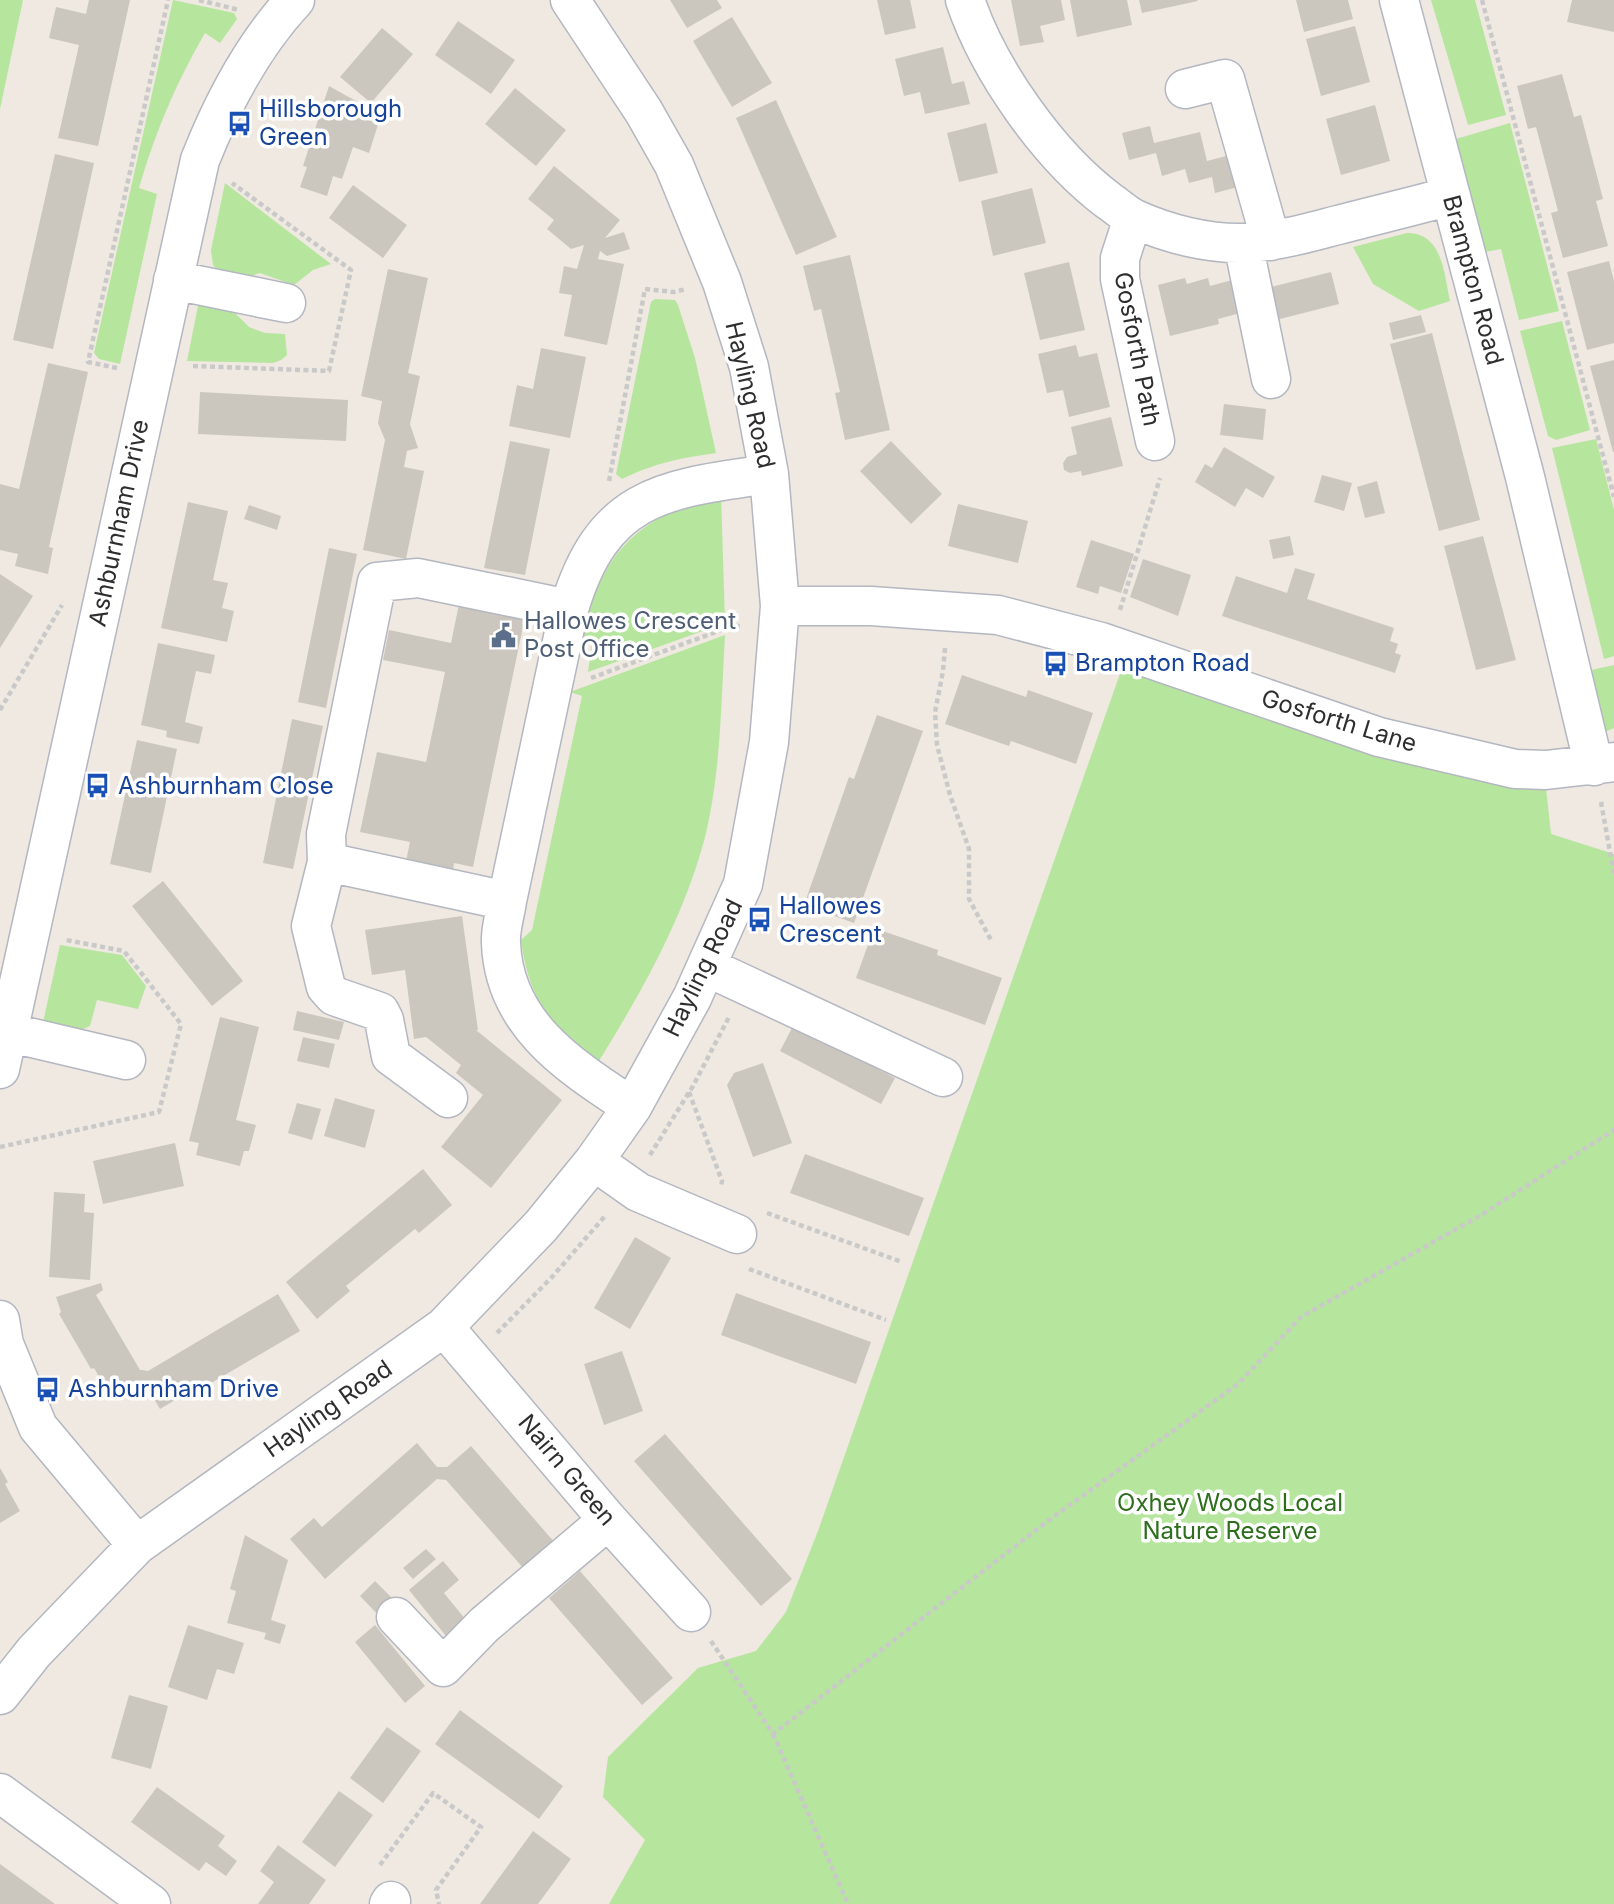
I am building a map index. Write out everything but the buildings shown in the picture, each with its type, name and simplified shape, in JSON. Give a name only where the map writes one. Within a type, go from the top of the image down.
[{"type":"street","name":"Ashburnham Drive","points":[[4,1050],[200,160],[217,117],[240,73],[295,0]]},
{"type":"street","name":"Hayling Road","points":[[0,1695],[34,1652],[137,1545],[444,1327],[541,1226],[594,1161],[632,1107],[692,998],[743,884],[769,742],[779,617],[769,474],[749,367],[722,282],[674,165],[644,112],[570,0]]},
{"type":"street","points":[[965,0],[992,57],[1018,101],[1055,152],[1094,190],[1133,218],[1170,232],[1208,241],[1256,242],[1451,196]]},
{"type":"street","name":"Brampton Road","points":[[1399,0],[1604,764]]},
{"type":"street","points":[[1185,89],[1225,79],[1256,242],[1272,379]]},
{"type":"street","name":"Gosforth Path","points":[[1133,218],[1119,258],[1120,279],[1155,441]]},
{"type":"street","points":[[173,280],[286,303]]},
{"type":"street","points":[[632,1107],[593,1081],[546,1043],[522,1016],[509,991],[503,966],[500,940],[507,901],[569,609],[578,579],[590,558],[606,535],[632,508],[666,492],[695,484],[769,474]]},
{"type":"street","points":[[447,1098],[391,1056],[384,1020],[380,1013],[334,996],[326,987],[311,926],[327,862],[326,834],[377,582],[418,578],[569,609]]},
{"type":"street","name":"Gosforth Lane","points":[[779,617],[871,606],[998,615],[1110,645],[1379,737],[1515,769],[1546,770],[1604,764]]},
{"type":"street","points":[[327,862],[507,901]]},
{"type":"street","points":[[707,967],[943,1077]]},
{"type":"street","points":[[4,1050],[126,1060]]},
{"type":"street","points":[[594,1161],[638,1192],[737,1234]]},
{"type":"street","points":[[0,1321],[4,1344],[38,1427],[137,1545]]},
{"type":"street","name":"Nairn Green","points":[[444,1327],[608,1520],[691,1612]]},
{"type":"street","points":[[396,1617],[443,1667],[484,1625],[608,1520]]},
{"type":"street","points":[[0,1793],[151,1904]]},
{"type":"path","points":[[152,376],[88,362],[168,0]]},
{"type":"path","points":[[1482,0],[1614,497]]},
{"type":"path","points":[[609,482],[645,289],[674,292],[722,282]]},
{"type":"path","points":[[1110,645],[1162,472],[1155,441]]},
{"type":"path","points":[[0,710],[68,594],[104,594]]},
{"type":"path","points":[[940,610],[946,654],[935,712],[937,745],[950,795],[969,849],[969,899],[991,940]]},
{"type":"path","points":[[553,685],[571,685],[733,626],[779,617]]},
{"type":"path","points":[[1604,764],[1614,874]]},
{"type":"path","points":[[644,1164],[689,1092],[746,984]]},
{"type":"path","points":[[689,1092],[722,1181],[719,1195]]},
{"type":"path","points":[[774,1734],[1049,1520],[1238,1384],[1301,1317],[1482,1215],[1614,1130]]},
{"type":"path","points":[[470,1357],[552,1277],[606,1215]]},
{"type":"path","points":[[691,1612],[774,1734],[848,1904]]},
{"type":"path","points":[[385,1892],[433,1793],[481,1826],[436,1890],[439,1904]]},
{"type":"green space","points":[[0,0],[23,0],[0,109]]},
{"type":"green space","points":[[173,0],[234,13],[237,19],[220,43],[205,33],[175,90],[152,147],[139,188],[157,194],[120,364],[99,359],[94,353]]},
{"type":"green space","points":[[1431,0],[1475,0],[1506,115],[1468,125]]},
{"type":"green space","points":[[1510,123],[1559,311],[1519,320],[1501,249],[1480,253],[1456,139]]},
{"type":"green space","points":[[225,183],[331,264],[313,270],[294,285],[260,273],[242,279],[220,273],[213,265],[211,250]]},
{"type":"green space","points":[[1407,233],[1419,235],[1435,247],[1440,257],[1450,301],[1419,311],[1373,284],[1353,247]]},
{"type":"green space","points":[[200,296],[230,308],[249,327],[265,333],[285,334],[287,355],[273,363],[187,361]]},
{"type":"green space","points":[[655,299],[675,300],[678,305],[695,358],[716,453],[668,462],[622,479],[616,474],[651,302]]},
{"type":"green space","points":[[1562,321],[1590,430],[1556,440],[1548,436],[1520,331]]},
{"type":"green space","points":[[1596,439],[1614,510],[1614,656],[1604,659],[1552,448]]},
{"type":"green space","points":[[721,494],[725,623],[588,672],[592,642],[581,634],[602,577],[611,562],[635,535],[651,523],[688,504]]},
{"type":"green space","points":[[725,635],[717,765],[704,841],[684,899],[659,955],[599,1061],[567,1036],[545,1010],[530,979],[521,940],[532,930],[582,696],[570,692]]},
{"type":"green space","points":[[1614,665],[1614,728],[1605,732],[1591,670]]},
{"type":"green space","name":"Oxhey Woods Local Nature Reserve","points":[[1122,668],[1546,788],[1551,834],[1614,854],[1614,1904],[609,1904],[645,1840],[603,1797],[608,1757],[698,1668],[756,1651],[786,1612],[818,1531]]},
{"type":"green space","points":[[60,945],[122,955],[146,986],[138,1009],[97,1000],[90,1026],[76,1032],[42,1027]]},
{"type":"place","name":"Hillsborough Green","points":[[239,123]]},
{"type":"place","name":"Hallowes Crescent Post Office","points":[[504,635]]},
{"type":"place","name":"Brampton Road","points":[[1055,663]]},
{"type":"place","name":"Ashburnham Close","points":[[98,786]]},
{"type":"place","name":"Hallowes Crescent","points":[[759,920]]},
{"type":"place","name":"Ashburnham Drive","points":[[48,1389]]}]
